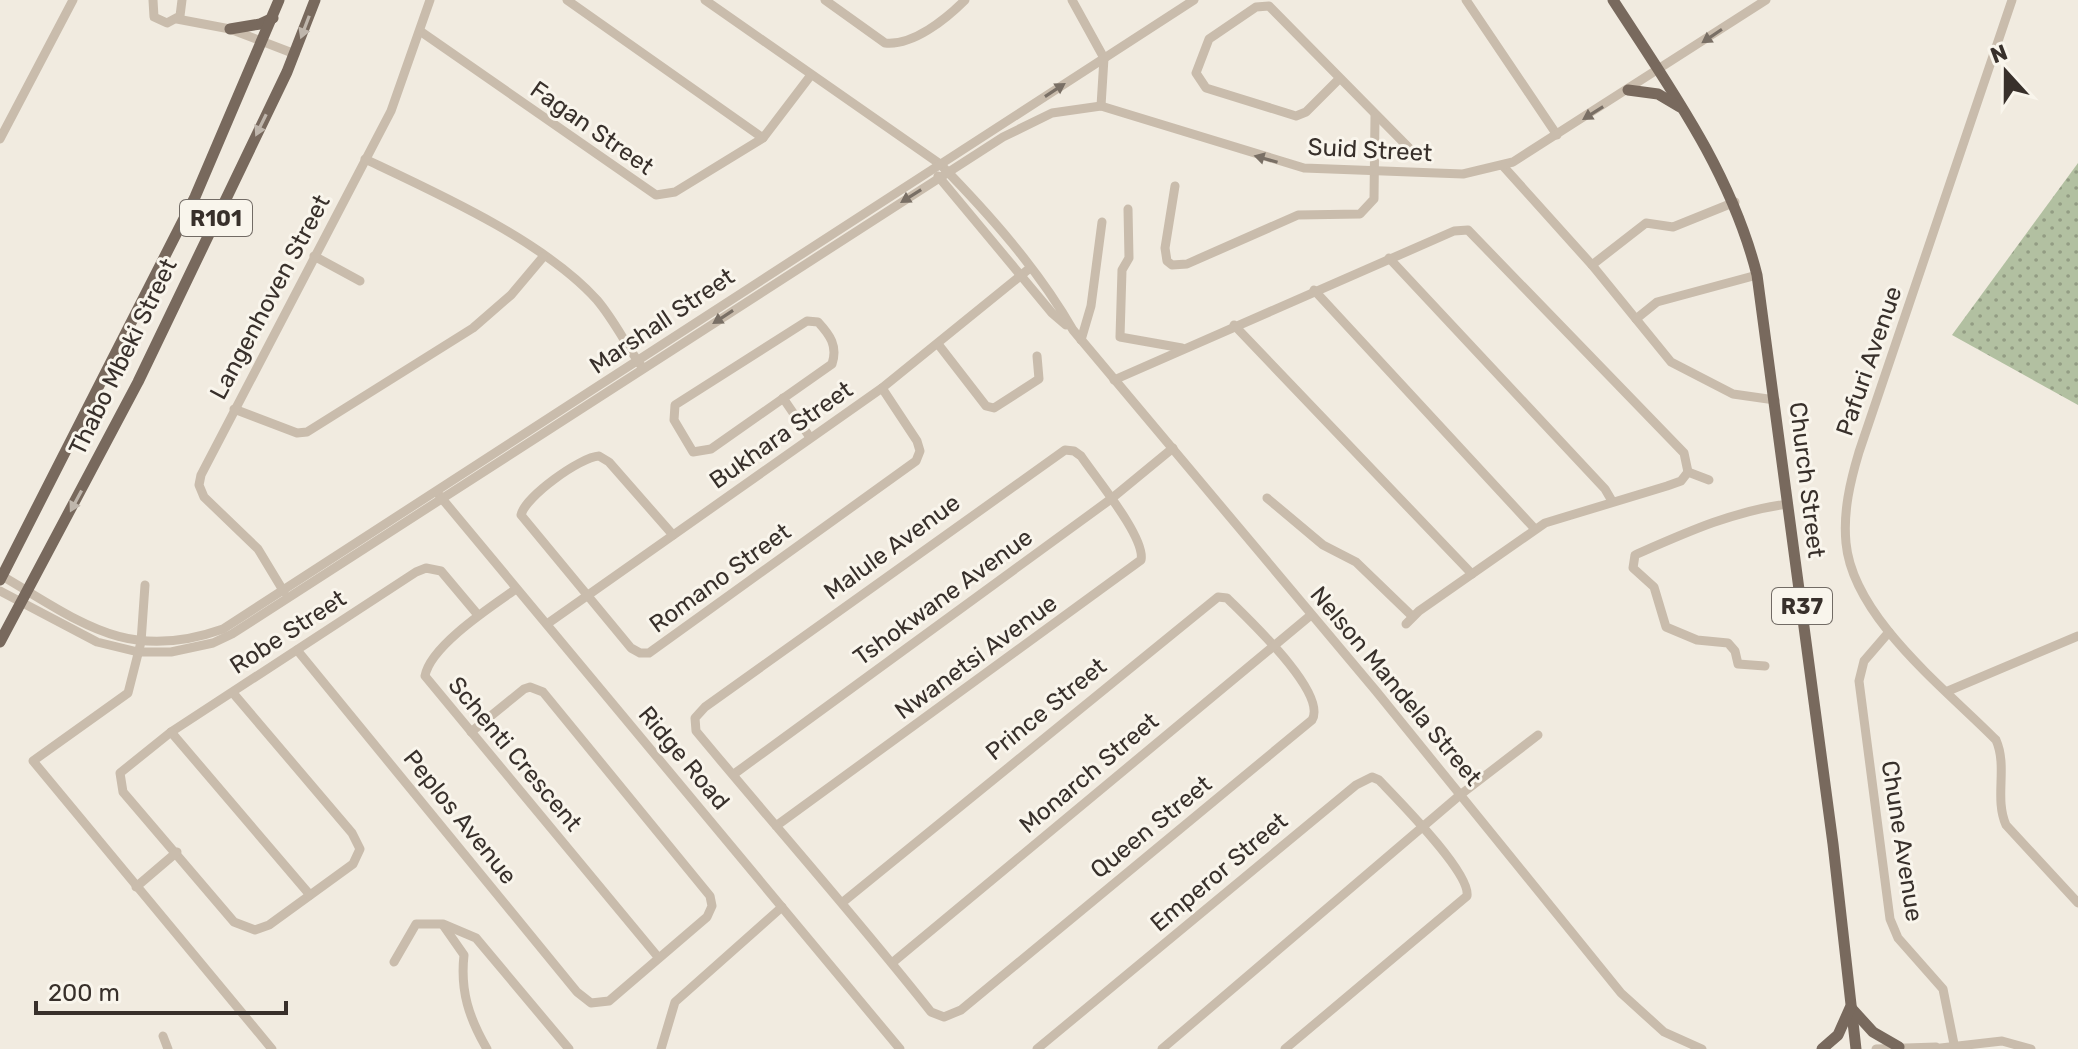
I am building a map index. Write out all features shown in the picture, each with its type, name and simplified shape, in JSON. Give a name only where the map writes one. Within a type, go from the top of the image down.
[{"type":"main road","name":"Thabo Mbeki Street","points":[[1,578],[195,197],[279,0]]},
{"type":"main road","name":"Thabo Mbeki Street","points":[[0,642],[138,382],[295,54],[315,0]]},
{"type":"main road","name":"Church Street","points":[[1613,0],[1684,110],[1735,202],[1757,275],[1833,844],[1856,1049]]},
{"type":"main road","points":[[230,29],[260,24],[273,18]]},
{"type":"main road","points":[[1628,90],[1658,94],[1684,110]]},
{"type":"main road","points":[[1822,1049],[1838,1035],[1851,1007],[1873,1032],[1899,1047]]},
{"type":"street","points":[[0,139],[73,0]]},
{"type":"street","points":[[143,0],[152,4],[162,22],[177,19],[207,22],[295,54]]},
{"type":"street","name":"Langenhoven Street","points":[[284,592],[258,549],[212,505],[199,485],[234,409],[397,98],[430,0]]},
{"type":"street","points":[[567,0],[763,138]]},
{"type":"street","name":"Nelson Mandela Street","points":[[705,0],[936,166],[995,234],[1030,268],[1081,340],[1621,993],[1664,1032],[1702,1049]]},
{"type":"street","points":[[825,0],[885,43],[893,44],[910,40],[965,0]]},
{"type":"street","points":[[1072,0],[1104,58],[1101,106]]},
{"type":"street","name":"Marshall Street","points":[[0,591],[97,642],[139,647],[197,647],[232,634],[936,166],[1194,0]]},
{"type":"street","points":[[1466,0],[1557,135]]},
{"type":"street","name":"Suid Street","points":[[945,176],[1023,125],[1052,113],[1101,106],[1271,161],[1304,168],[1463,174],[1503,166],[1659,71],[1765,0]]},
{"type":"street","name":"Pafuri Avenue","points":[[2012,0],[1850,484],[1845,518],[1850,564],[1858,584],[1889,632],[1998,745],[2001,810],[2006,825],[2078,903]]},
{"type":"street","points":[[177,19],[183,2],[207,22]]},
{"type":"street","points":[[1339,79],[1306,112],[1296,116],[1206,88],[1196,73],[1206,42],[1262,6],[1277,11],[1339,79],[1412,151]]},
{"type":"street","name":"Fagan Street","points":[[420,31],[656,195],[675,192],[763,138],[811,75]]},
{"type":"street","points":[[1175,186],[1165,254],[1167,261],[1178,266],[1298,215],[1360,214],[1374,199],[1375,116]]},
{"type":"street","points":[[365,159],[463,205],[543,257],[597,301],[640,365]]},
{"type":"street","points":[[1503,166],[1592,265],[1671,362],[1733,394],[1775,400]]},
{"type":"street","name":"Marshall Street","points":[[640,365],[945,176]]},
{"type":"street","points":[[1592,265],[1646,223],[1673,227],[1735,202]]},
{"type":"street","points":[[1128,209],[1129,258],[1121,282],[1120,337],[1182,348]]},
{"type":"street","points":[[1081,340],[1091,306],[1102,222]]},
{"type":"street","points":[[1114,380],[1157,358],[1461,229],[1474,233],[1684,453],[1688,472],[1681,481],[1553,520],[1535,529],[1409,620],[1356,562],[1323,545],[1267,498]]},
{"type":"street","name":"Nelson Mandela Street","points":[[995,234],[1022,276],[1052,313],[1073,330]]},
{"type":"street","points":[[314,256],[360,281]]},
{"type":"street","points":[[234,409],[297,433],[307,432],[473,328],[511,295],[543,257]]},
{"type":"street","points":[[1389,258],[1605,489],[1612,501]]},
{"type":"street","name":"Bukhara Street","points":[[547,624],[809,436],[882,388],[1030,268]]},
{"type":"street","points":[[1636,319],[1657,302],[1757,275]]},
{"type":"street","points":[[1314,290],[1535,529]]},
{"type":"street","points":[[807,321],[818,322],[835,346],[832,364],[783,398],[711,449],[700,453],[693,452],[672,414],[675,405],[807,321]]},
{"type":"street","points":[[1234,325],[1472,574]]},
{"type":"street","points":[[938,344],[986,406],[994,408],[1039,379],[1041,371],[1037,356]]},
{"type":"street","name":"Romano Street","points":[[673,535],[609,462],[599,456],[587,459],[528,499],[522,509],[522,520],[635,652],[649,653],[916,461],[920,451],[917,441],[882,388]]},
{"type":"street","points":[[783,398],[809,436]]},
{"type":"street","name":"Tshokwane Avenue","points":[[734,774],[1111,499],[1173,448]]},
{"type":"street","name":"Malule Avenue","points":[[734,774],[694,725],[695,718],[705,707],[1056,454],[1074,451],[1081,456],[1111,499]]},
{"type":"street","points":[[1688,472],[1709,480]]},
{"type":"street","name":"Marshall Street","points":[[1,578],[101,633],[139,647],[195,639],[243,619],[440,497]]},
{"type":"street","name":"Ridge Road","points":[[440,497],[900,1049]]},
{"type":"street","name":"Nwanetsi Avenue","points":[[776,826],[1138,564],[1143,556],[1138,541],[1111,499]]},
{"type":"street","points":[[1765,666],[1738,664],[1735,651],[1728,643],[1697,640],[1666,627],[1654,587],[1633,568],[1635,555],[1709,523],[1757,508],[1788,504]]},
{"type":"street","name":"Robe Street","points":[[177,852],[123,792],[119,779],[128,763],[426,568],[435,568],[447,575],[478,615]]},
{"type":"street","points":[[145,585],[139,647],[128,693],[33,761],[272,1049]]},
{"type":"street","name":"Schenti Crescent","points":[[516,589],[478,615],[428,663],[425,676],[658,957]]},
{"type":"street","name":"Prince Street","points":[[843,902],[1209,600],[1227,598],[1273,646]]},
{"type":"street","name":"Monarch Street","points":[[892,963],[1311,615]]},
{"type":"street","name":"Chune Avenue","points":[[1889,632],[1864,661],[1859,681],[1887,901],[1898,938],[1943,989],[1955,1046]]},
{"type":"street","points":[[1948,691],[2078,636]]},
{"type":"street","name":"Queen Street","points":[[892,963],[931,1012],[944,1017],[961,1010],[1312,720],[1316,709],[1312,695],[1273,646]]},
{"type":"street","name":"Peplos Avenue","points":[[297,650],[577,992],[596,1004],[609,1001],[658,957]]},
{"type":"street","points":[[471,732],[524,689],[530,687],[543,692],[704,887],[712,902],[711,910],[658,957]]},
{"type":"street","points":[[136,887],[177,852],[234,922],[249,930],[269,925],[353,864],[359,855],[358,841],[233,693]]},
{"type":"street","points":[[171,732],[310,895]]},
{"type":"street","points":[[1162,1049],[1424,829],[1460,795],[1538,735]]},
{"type":"street","points":[[734,774],[892,963]]},
{"type":"street","name":"Emperor Street","points":[[1037,1049],[1364,779],[1379,780],[1424,829],[1467,884],[1464,901],[1285,1049]]},
{"type":"street","points":[[661,1049],[675,1002],[782,907]]},
{"type":"street","points":[[394,962],[416,924],[443,924],[476,938],[569,1049]]},
{"type":"street","points":[[443,924],[464,955],[461,986],[476,1030],[487,1049]]},
{"type":"street","points":[[163,1036],[168,1049]]},
{"type":"street","points":[[1876,1049],[1934,1048],[2002,1041],[2031,1049]]},
{"type":"green space","points":[[2078,163],[2078,405],[1952,335]]}]
